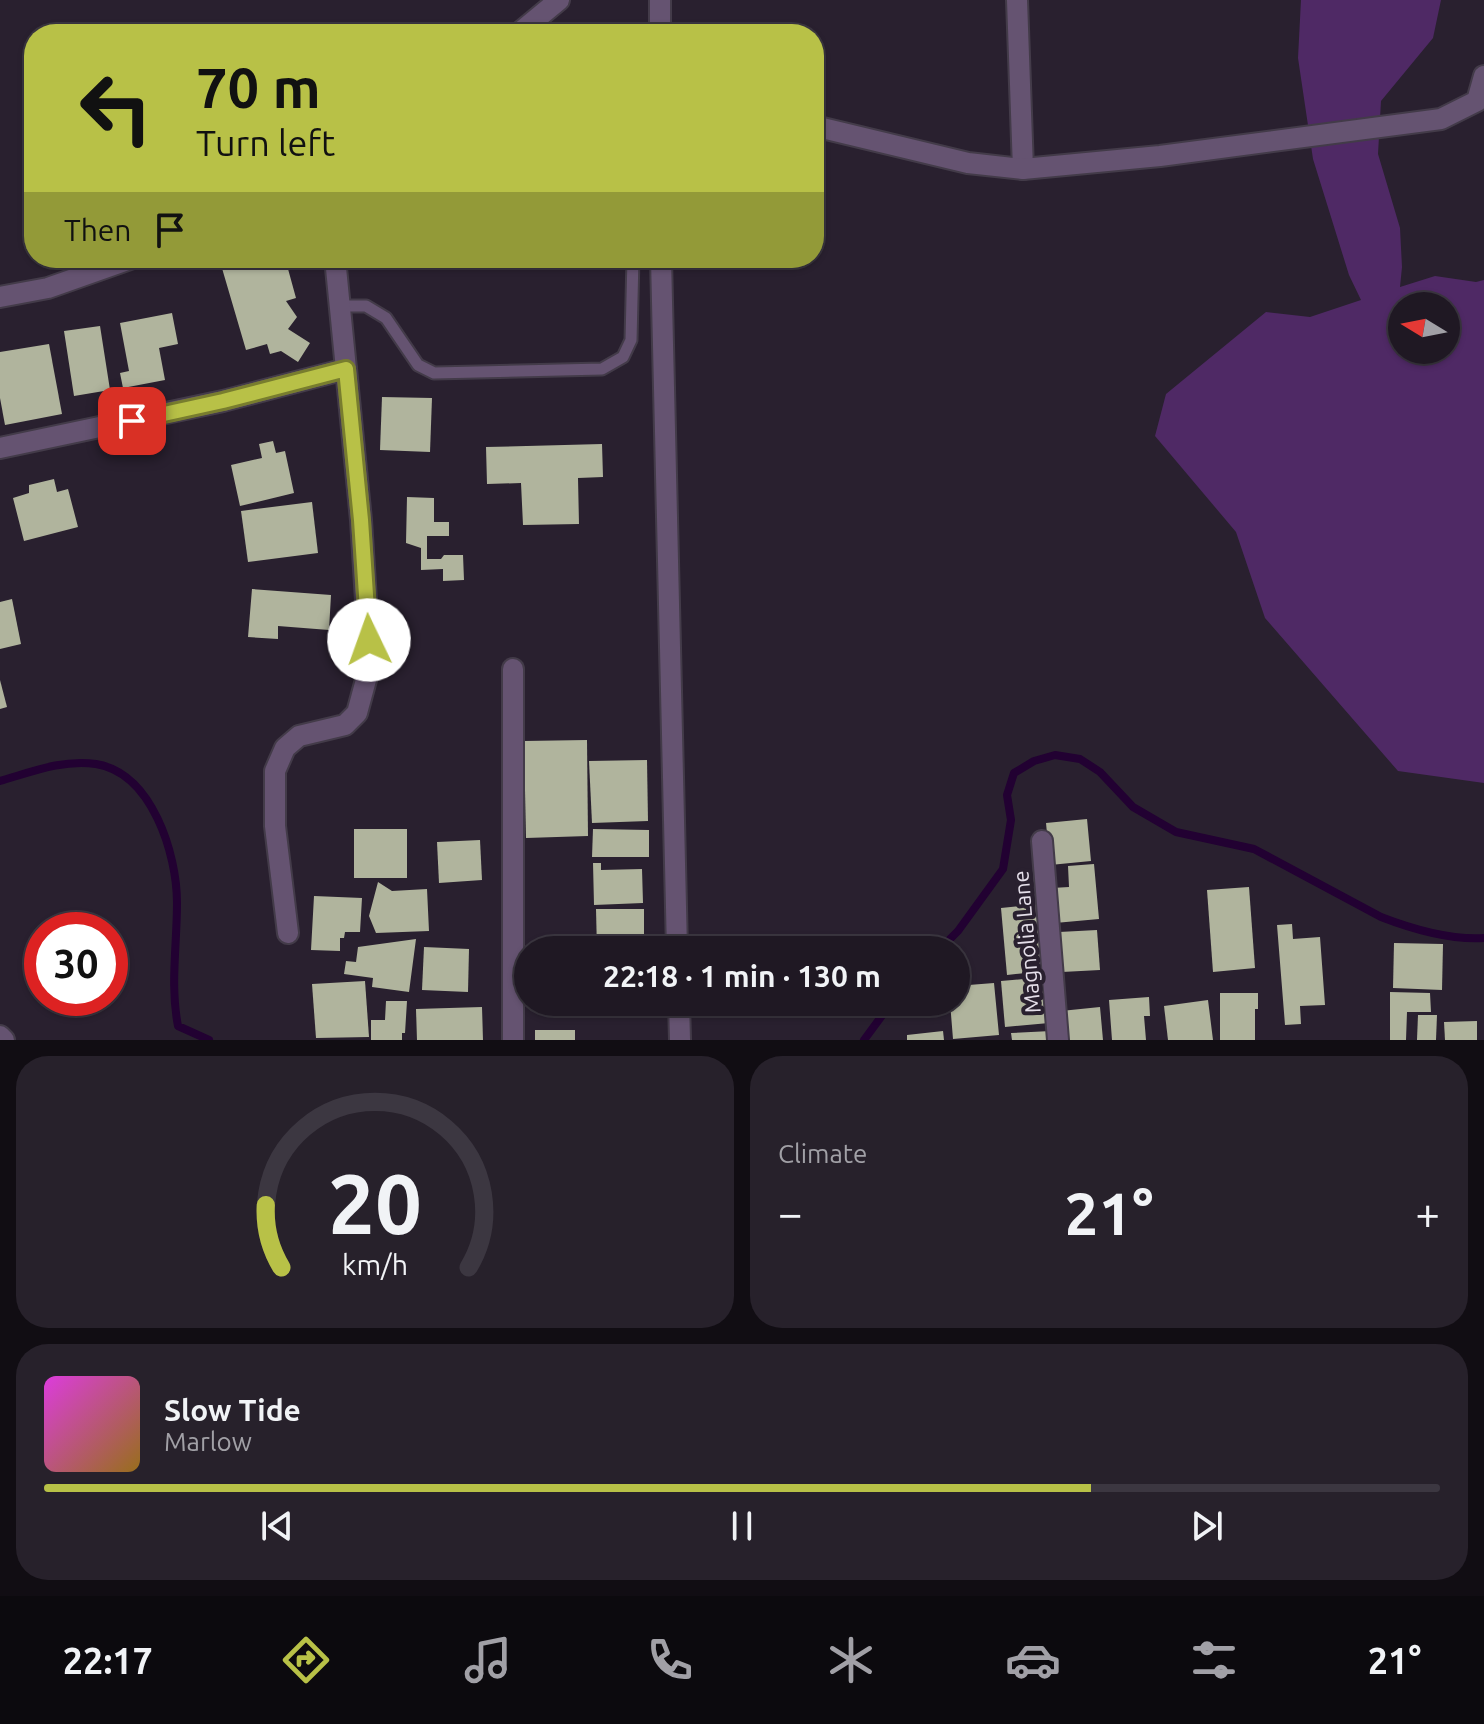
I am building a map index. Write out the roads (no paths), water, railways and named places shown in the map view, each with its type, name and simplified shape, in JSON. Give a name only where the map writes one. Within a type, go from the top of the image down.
[{"type":"street","points":[[530,24],[559,0]]},
{"type":"street","points":[[660,0],[660,24]]},
{"type":"street","points":[[1017,0],[1023,169]]},
{"type":"street","points":[[824,128],[968,163],[1023,169],[1160,156],[1441,119],[1477,101],[1484,76]]},
{"type":"street","points":[[0,297],[48,288],[105,268]]},
{"type":"street","points":[[288,933],[275,826],[275,771],[285,748],[299,736],[345,725],[357,713],[370,665],[361,520],[336,268]]},
{"type":"street","points":[[661,268],[677,936]]},
{"type":"street","points":[[0,448],[223,401],[346,369]]},
{"type":"street","points":[[513,669],[513,1040]]},
{"type":"street","name":"Magnolia Lane","points":[[1042,841],[1058,1040]]},
{"type":"street","points":[[679,1016],[680,1040]]},
{"type":"lane","points":[[340,306],[366,306],[386,318],[418,365],[434,373],[602,369],[623,357],[631,340],[633,268]]},
{"type":"waterway","points":[[953,936],[1003,869],[1011,820],[1007,795],[1014,773],[1034,761],[1055,755],[1080,759],[1100,772],[1133,807],[1176,832],[1254,849],[1381,917],[1445,935],[1484,938]]},
{"type":"waterway","points":[[0,781],[59,765],[96,764],[116,771],[146,799],[158,818],[166,840],[176,883],[174,980],[178,1026],[209,1040]]},
{"type":"waterway","points":[[864,1040],[882,1016]]}]
